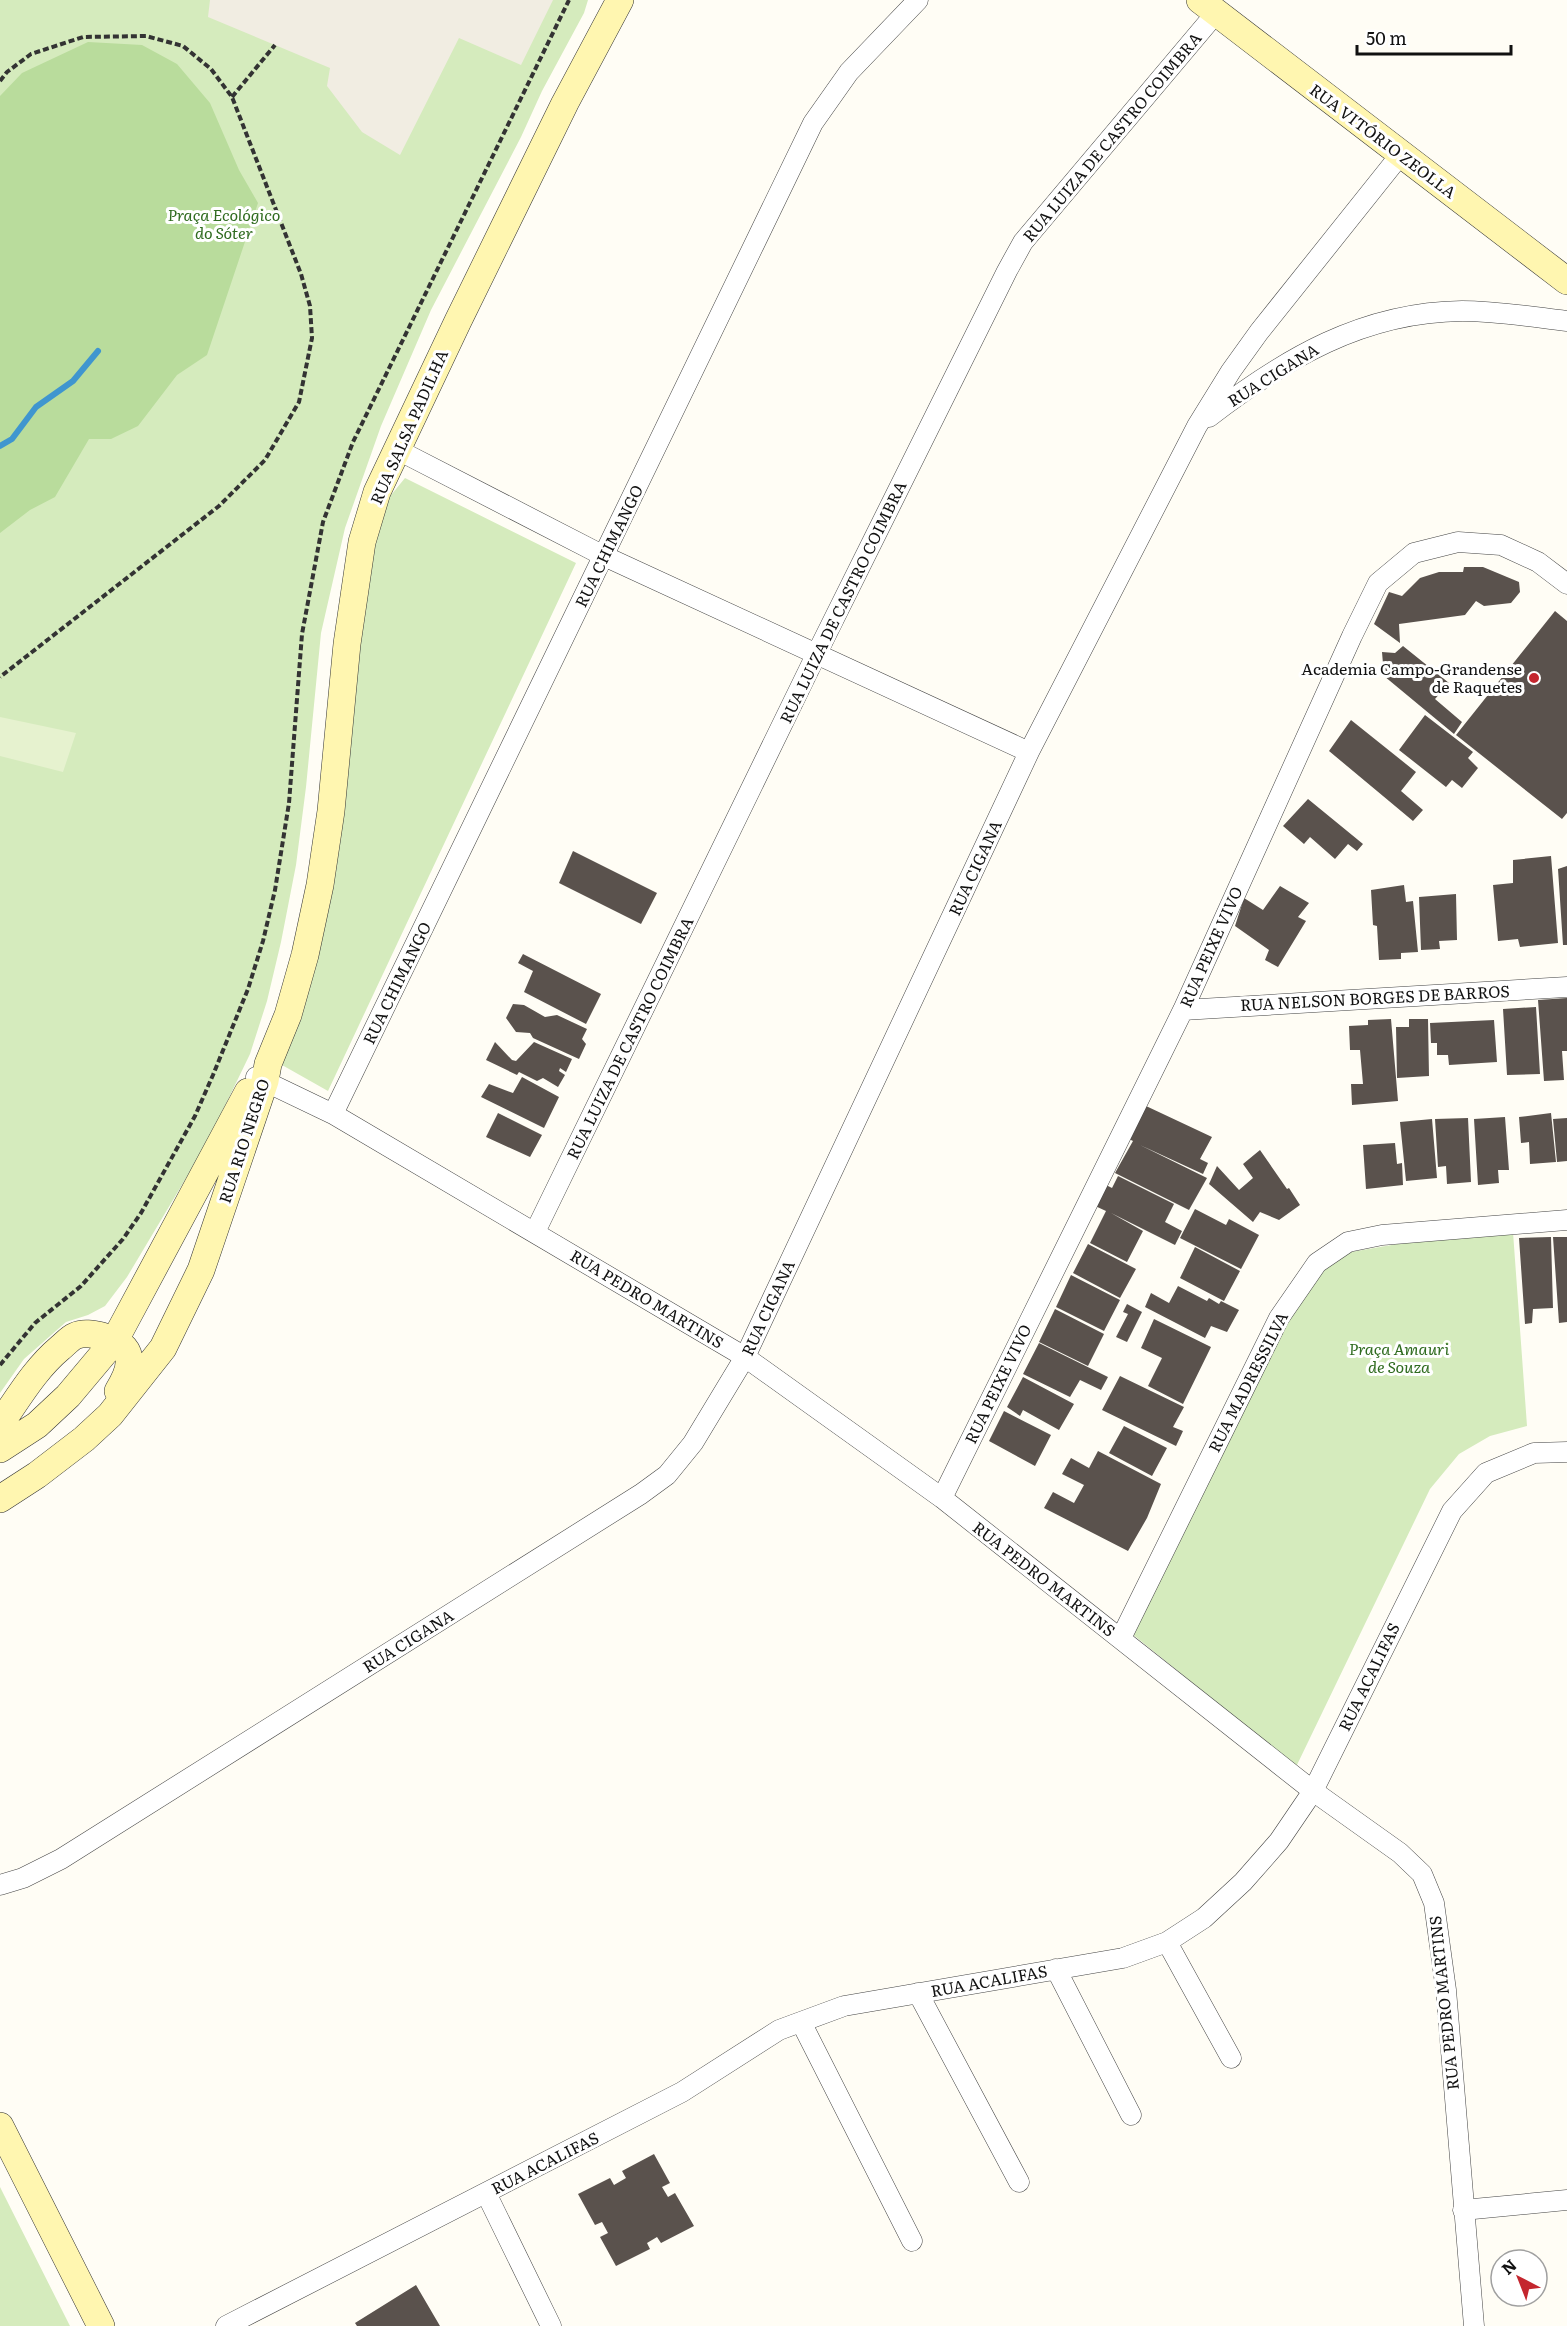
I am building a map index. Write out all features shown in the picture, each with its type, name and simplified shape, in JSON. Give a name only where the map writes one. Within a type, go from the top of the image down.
[{"type":"main road","name":"RUA SALSA PADILHA","points":[[263,1074],[288,1015],[305,955],[320,885],[331,811],[347,644],[362,542],[377,492],[560,113],[620,0]]},
{"type":"main road","name":"RUA VITÓRIO ZEOLLA","points":[[1208,7],[1567,281]]},
{"type":"main road","name":"RUA RIO NEGRO","points":[[0,1449],[37,1425],[68,1396],[115,1340],[263,1074]]},
{"type":"main road","name":"RUA RIO NEGRO","points":[[0,1498],[37,1475],[84,1439],[110,1415],[163,1348],[201,1270],[263,1074]]},
{"type":"main road","points":[[0,1424],[43,1362],[74,1336],[89,1333],[115,1340],[129,1353],[130,1363],[128,1375],[84,1439]]},
{"type":"main road","points":[[0,1513],[37,1475]]},
{"type":"main road","points":[[0,2126],[101,2326]]},
{"type":"street","name":"RUA CHIMANGO","points":[[333,1114],[813,123],[849,72],[918,0]]},
{"type":"street","name":"RUA LUIZA DE CASTRO COIMBRA","points":[[535,1232],[817,653],[1007,271],[1023,242],[1208,7]]},
{"type":"street","name":"RUA CIGANA","points":[[0,1885],[23,1878],[61,1859],[641,1494],[667,1475],[693,1443],[745,1357],[1029,752],[1197,426],[1231,371],[1259,332],[1401,154]]},
{"type":"street","name":"RUA CIGANA","points":[[1197,426],[1240,393],[1306,351],[1359,329],[1407,316],[1462,311],[1567,321]]},
{"type":"street","points":[[396,449],[604,556],[1029,752]]},
{"type":"street","name":"RUA PEIXE VIVO","points":[[942,1498],[1183,1010],[1378,583],[1414,553],[1458,542],[1501,544],[1538,562],[1567,584]]},
{"type":"street","name":"RUA NELSON BORGES DE BARROS","points":[[1183,1010],[1567,987]]},
{"type":"street","name":"RUA PEDRO MARTINS","points":[[263,1074],[745,1357],[942,1498],[1313,1791],[1401,1853],[1422,1874],[1434,1903],[1446,1990],[1474,2326]]},
{"type":"street","name":"RUA MADRESSILVA","points":[[1121,1638],[1278,1318],[1317,1263],[1348,1242],[1382,1235],[1567,1220]]},
{"type":"street","name":"RUA ACALIFAS","points":[[226,2326],[682,2092],[779,2030],[844,2006],[1123,1958],[1167,1942],[1204,1918],[1243,1882],[1279,1841],[1313,1791],[1452,1511],[1486,1473],[1534,1454],[1567,1452]]},
{"type":"street","points":[[1167,1942],[1231,2058]]},
{"type":"street","points":[[1056,1969],[1131,2115]]},
{"type":"street","points":[[918,1993],[1019,2182]]},
{"type":"street","points":[[801,2022],[912,2241]]},
{"type":"street","points":[[486,2193],[551,2326]]},
{"type":"street","points":[[1463,2210],[1567,2200]]},
{"type":"path","points":[[0,1365],[35,1323],[81,1287],[123,1239],[141,1213],[195,1116],[213,1075],[248,989],[263,941],[275,890],[289,803],[302,634],[323,522],[353,442],[569,0]]},
{"type":"path","points":[[0,81],[7,72],[31,54],[83,37],[146,36],[183,46],[211,69],[232,97],[301,274],[310,306],[312,338],[299,402],[265,460],[219,506],[0,677]]},
{"type":"path","points":[[232,97],[275,45]]},
{"type":"green space","name":"Praça Ecológico do Sóter","points":[[0,0],[588,0],[584,13],[431,310],[381,426],[345,528],[321,633],[296,865],[267,1001],[250,1054],[207,1143],[127,1277],[105,1306],[88,1315],[66,1322],[24,1359],[0,1393]]},
{"type":"green space","points":[[88,42],[142,45],[177,64],[210,103],[239,170],[258,203],[207,355],[177,375],[138,426],[111,439],[89,439],[55,497],[30,510],[0,533],[0,96],[22,73]]},
{"type":"green space","points":[[405,478],[576,563],[328,1091],[282,1065],[374,543],[387,500]]},
{"type":"green space","points":[[0,717],[76,733],[63,772],[0,756]]},
{"type":"green space","name":"Praça Amauri de Souza","points":[[1513,1232],[1527,1426],[1490,1436],[1459,1454],[1430,1489],[1296,1767],[1131,1633],[1284,1326],[1323,1271],[1351,1252],[1409,1242]]},
{"type":"green space","points":[[0,2187],[70,2326],[0,2326]]},
{"type":"shaded area","points":[[210,0],[553,0],[521,65],[459,38],[400,155],[362,132],[327,86],[330,68],[208,17]]},
{"type":"building","points":[[1464,567],[1483,567],[1519,582],[1520,592],[1511,603],[1484,606],[1476,601],[1465,615],[1399,624],[1400,643],[1374,624],[1389,592],[1402,596],[1420,578],[1439,572],[1463,572]]},
{"type":"building","name":"Academia Campo-Grandense de Raquetes","points":[[1555,611],[1567,621],[1567,813],[1562,819],[1456,735]]},
{"type":"building","points":[[1403,646],[1449,683],[1435,699],[1462,722],[1454,734],[1384,676],[1382,652],[1395,653]]},
{"type":"building","points":[[1425,715],[1473,752],[1468,758],[1478,768],[1462,788],[1452,780],[1446,787],[1399,750]]},
{"type":"building","points":[[1351,720],[1416,772],[1401,791],[1423,810],[1413,821],[1329,751]]},
{"type":"building","points":[[1308,799],[1363,844],[1357,851],[1348,844],[1335,859],[1310,837],[1304,844],[1283,826]]},
{"type":"building","points":[[573,851],[657,893],[641,924],[559,883]]},
{"type":"building","points":[[1551,856],[1558,943],[1520,947],[1518,939],[1498,941],[1493,885],[1513,883],[1513,860]]},
{"type":"building","points":[[1567,866],[1567,945],[1563,945],[1558,869]]},
{"type":"building","points":[[1404,885],[1406,902],[1413,901],[1418,952],[1401,953],[1401,959],[1379,960],[1377,926],[1373,925],[1371,890]]},
{"type":"building","points":[[1280,886],[1309,903],[1298,917],[1306,921],[1278,967],[1265,960],[1269,950],[1235,926],[1244,898],[1263,910]]},
{"type":"building","points":[[1456,894],[1457,940],[1439,941],[1440,949],[1421,950],[1419,897]]},
{"type":"building","points":[[523,954],[601,994],[586,1024],[524,992],[533,971],[518,963]]},
{"type":"building","points":[[1567,998],[1567,1051],[1562,1051],[1564,1080],[1544,1081],[1538,1000]]},
{"type":"building","points":[[513,1004],[524,1005],[545,1017],[557,1015],[587,1029],[582,1039],[586,1044],[579,1059],[533,1038],[530,1033],[516,1032],[506,1018]]},
{"type":"building","points":[[1536,1007],[1540,1074],[1507,1075],[1503,1009]]},
{"type":"building","points":[[1391,1019],[1398,1101],[1352,1105],[1351,1084],[1363,1084],[1360,1050],[1350,1050],[1349,1026],[1368,1025],[1368,1020]]},
{"type":"building","points":[[1409,1019],[1428,1019],[1429,1076],[1397,1078],[1396,1027],[1409,1027]]},
{"type":"building","points":[[1494,1020],[1497,1062],[1449,1065],[1448,1055],[1437,1055],[1437,1043],[1431,1043],[1430,1023]]},
{"type":"building","points":[[495,1042],[512,1060],[516,1061],[534,1042],[572,1059],[566,1072],[560,1068],[559,1071],[565,1075],[558,1087],[543,1078],[537,1081],[519,1072],[517,1075],[486,1060]]},
{"type":"building","points":[[522,1077],[559,1097],[544,1128],[481,1097],[489,1084],[513,1093]]},
{"type":"building","points":[[1146,1106],[1212,1137],[1200,1159],[1208,1163],[1203,1174],[1140,1145],[1207,1178],[1189,1210],[1115,1173],[1133,1141],[1129,1139]]},
{"type":"building","points":[[498,1113],[542,1135],[530,1157],[486,1137]]},
{"type":"building","points":[[1551,1113],[1556,1162],[1530,1164],[1529,1142],[1521,1143],[1519,1117]]},
{"type":"building","points":[[1505,1117],[1509,1170],[1498,1170],[1499,1183],[1478,1185],[1474,1119]]},
{"type":"building","points":[[1468,1118],[1471,1182],[1447,1184],[1446,1166],[1438,1167],[1435,1119]]},
{"type":"building","points":[[1567,1118],[1567,1161],[1557,1162],[1553,1119]]},
{"type":"building","points":[[1432,1119],[1437,1178],[1406,1181],[1400,1122]]},
{"type":"building","points":[[1395,1143],[1397,1164],[1402,1163],[1403,1185],[1366,1189],[1363,1145]]},
{"type":"building","points":[[1260,1150],[1300,1205],[1279,1220],[1260,1212],[1253,1222],[1209,1184],[1217,1166],[1239,1190],[1253,1178],[1243,1164]]},
{"type":"building","points":[[1118,1176],[1174,1204],[1165,1222],[1182,1231],[1175,1245],[1111,1213],[1143,1231],[1127,1262],[1090,1243],[1106,1211],[1093,1205],[1104,1184],[1112,1188]]},
{"type":"building","points":[[1195,1209],[1226,1225],[1229,1219],[1259,1235],[1241,1269],[1180,1238]]},
{"type":"building","points":[[1551,1237],[1553,1308],[1533,1309],[1532,1323],[1525,1324],[1519,1238]]},
{"type":"building","points":[[1553,1237],[1567,1237],[1567,1322],[1559,1323]]},
{"type":"building","points":[[1088,1244],[1136,1269],[1120,1298],[1073,1273]]},
{"type":"building","points":[[1195,1247],[1240,1271],[1224,1301],[1180,1278]]},
{"type":"building","points":[[1071,1275],[1120,1300],[1104,1331],[1056,1307]]},
{"type":"building","points":[[1178,1286],[1207,1301],[1209,1298],[1219,1304],[1221,1301],[1239,1310],[1227,1332],[1211,1326],[1205,1338],[1145,1307],[1151,1293],[1169,1303]]},
{"type":"building","points":[[1127,1304],[1142,1312],[1127,1342],[1116,1337],[1128,1314],[1123,1312]]},
{"type":"building","points":[[1055,1309],[1104,1334],[1088,1366],[1039,1342]]},
{"type":"building","points":[[1154,1319],[1211,1347],[1183,1404],[1148,1386],[1162,1358],[1141,1348]]},
{"type":"building","points":[[1039,1343],[1108,1377],[1101,1390],[1080,1380],[1070,1397],[1023,1374]]},
{"type":"building","points":[[1120,1376],[1184,1407],[1173,1427],[1183,1431],[1176,1446],[1102,1410]]},
{"type":"building","points":[[1023,1377],[1074,1404],[1059,1430],[1023,1410],[1020,1416],[1007,1407]]},
{"type":"building","points":[[1004,1411],[1051,1435],[1035,1466],[989,1441]]},
{"type":"building","points":[[1124,1426],[1167,1448],[1152,1476],[1109,1453]]},
{"type":"building","points":[[1098,1451],[1161,1484],[1147,1518],[1128,1551],[1044,1508],[1053,1492],[1074,1503],[1084,1485],[1062,1474],[1071,1458],[1089,1468]]},
{"type":"building","points":[[654,2154],[670,2183],[662,2187],[668,2197],[675,2193],[694,2226],[661,2243],[657,2237],[647,2243],[650,2249],[616,2266],[600,2237],[608,2233],[602,2222],[595,2225],[578,2194],[610,2178],[614,2185],[626,2178],[622,2171]]},
{"type":"building","points":[[416,2285],[440,2326],[357,2326],[355,2323]]},
{"type":"waterway","points":[[0,446],[12,439],[36,407],[73,381],[98,351]]},
{"type":"place","name":"Academia Campo-Grandense de Raquetes","points":[[1534,678]]}]
